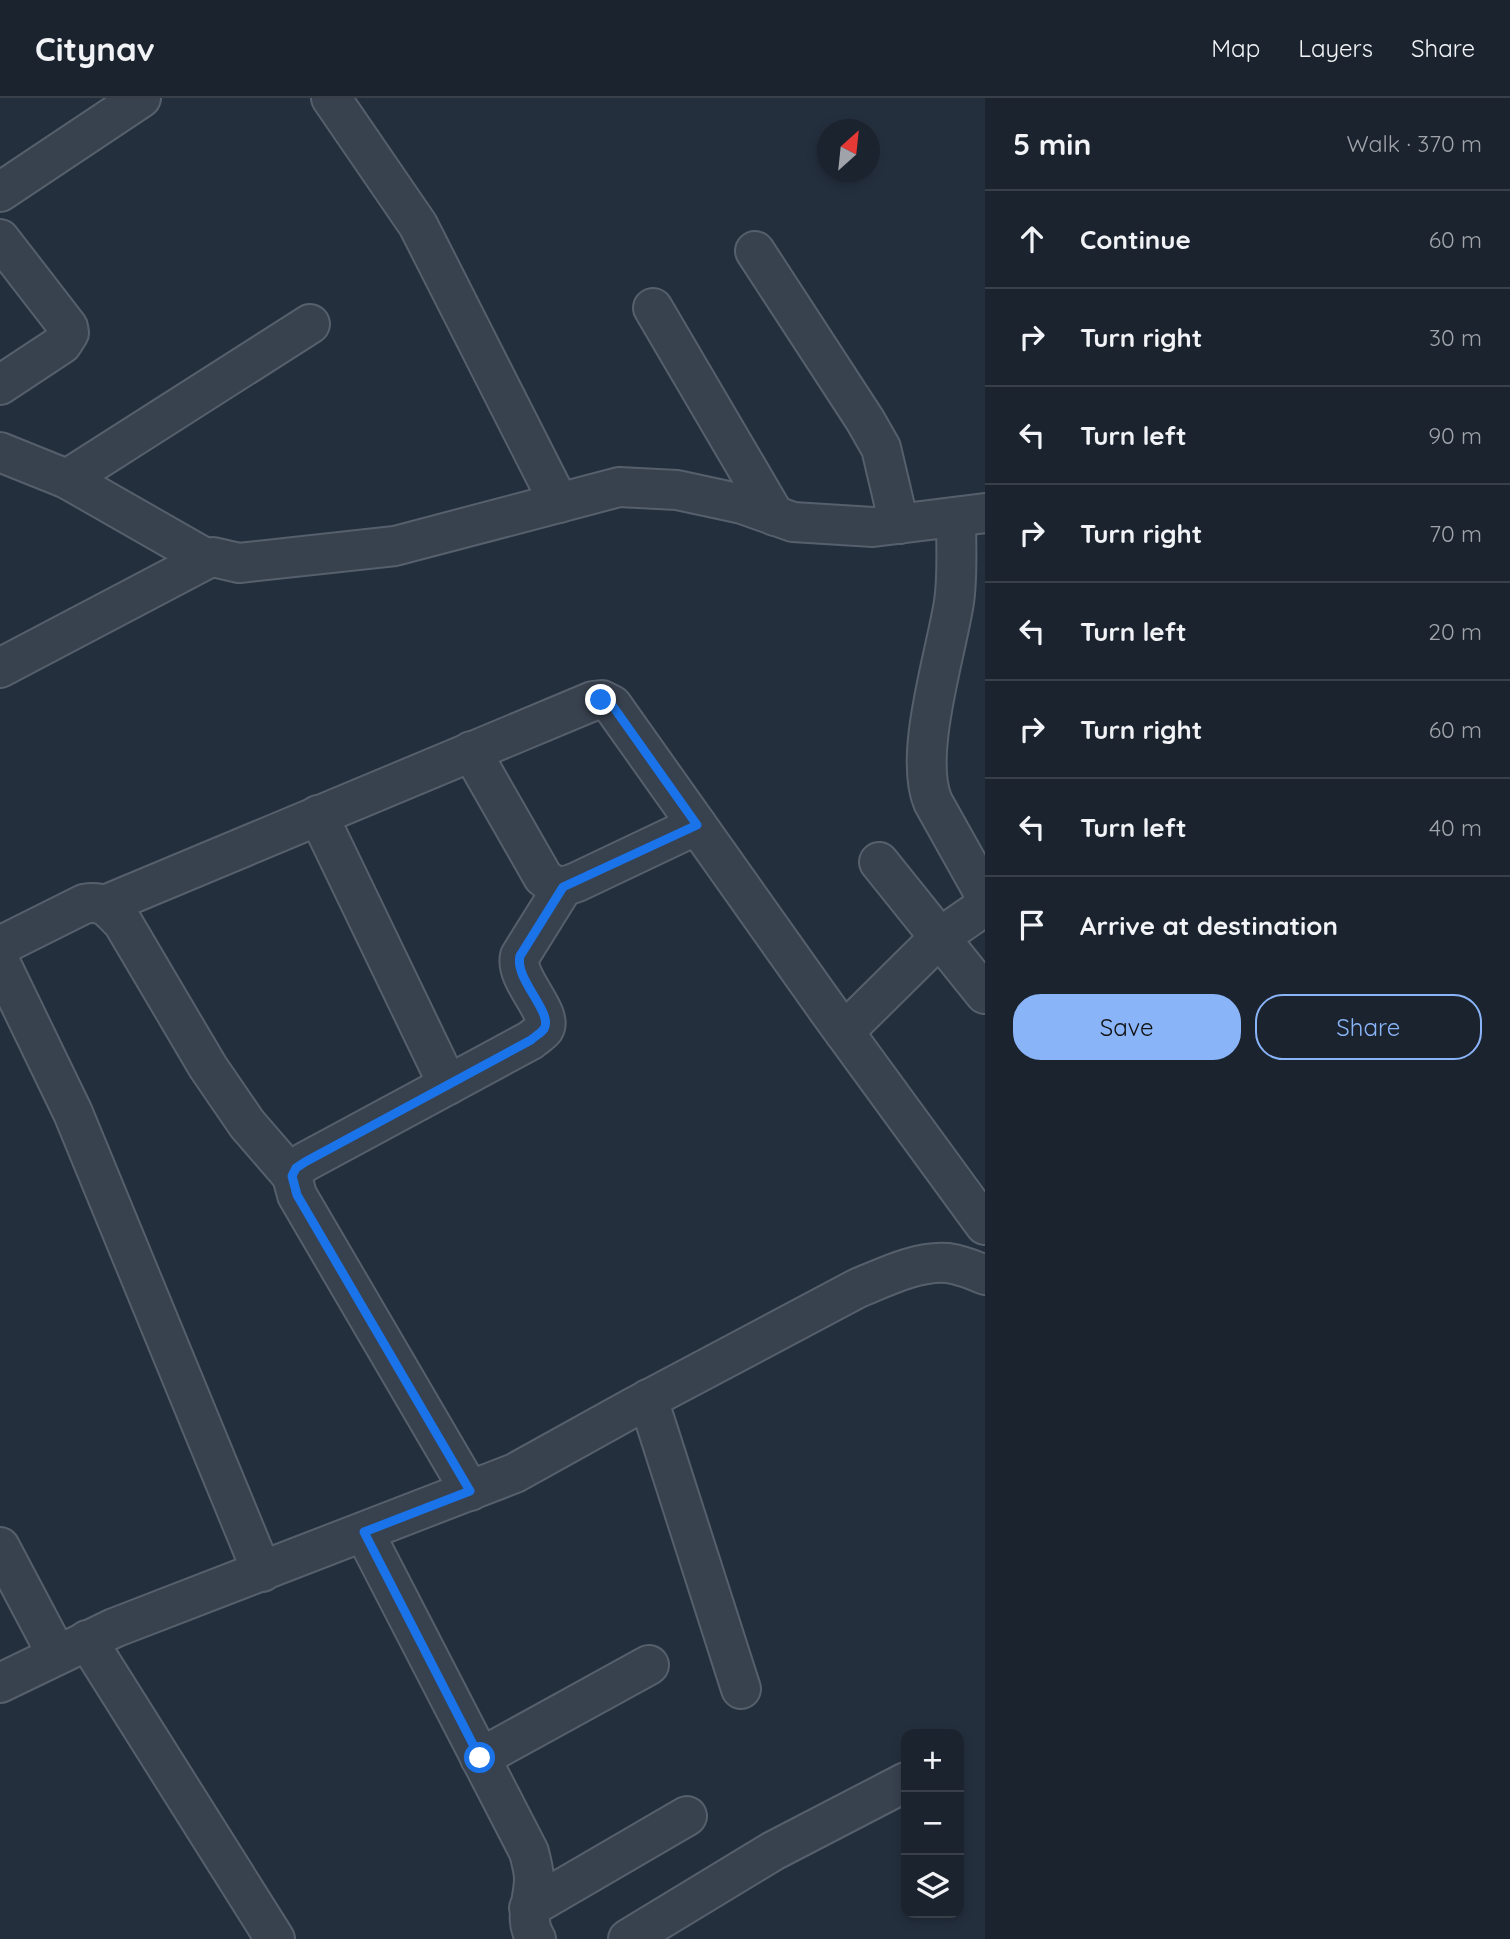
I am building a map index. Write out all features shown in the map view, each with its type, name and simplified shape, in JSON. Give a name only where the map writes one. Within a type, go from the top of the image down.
[{"type":"street","points":[[5,179],[141,98]]},
{"type":"street","points":[[331,98],[418,225],[559,503]]},
{"type":"street","points":[[0,239],[68,327],[69,333],[62,344],[0,385]]},
{"type":"street","points":[[755,251],[881,448],[900,524]]},
{"type":"street","points":[[653,308],[775,516]]},
{"type":"street","points":[[67,479],[310,324]]},
{"type":"street","points":[[0,452],[67,479],[207,559]]},
{"type":"street","points":[[0,668],[213,557],[239,563],[395,546],[619,487],[677,490],[742,504],[793,522],[873,527],[900,524],[963,533],[925,769],[927,789],[933,802],[985,895]]},
{"type":"street","points":[[105,905],[471,751],[601,700],[612,705],[985,1225]]},
{"type":"street","points":[[471,751],[543,877],[552,886],[563,887],[697,825]]},
{"type":"street","points":[[318,815],[448,1085]]},
{"type":"street","points":[[879,862],[985,994]]},
{"type":"street","points":[[292,1176],[296,1168],[305,1162],[531,1040],[544,1029],[543,1013],[520,972],[518,963],[563,887]]},
{"type":"street","points":[[0,946],[84,904],[97,901],[105,905],[123,923],[208,1067],[247,1124],[292,1176],[297,1195],[470,1491]]},
{"type":"street","points":[[844,1032],[939,938],[985,906]]},
{"type":"street","points":[[0,962],[74,1113],[262,1572]]},
{"type":"street","points":[[0,1683],[114,1628],[515,1473],[648,1399],[859,1288],[892,1274],[948,1263],[983,1272]]},
{"type":"street","points":[[648,1399],[741,1689]]},
{"type":"street","points":[[364,1532],[529,1852],[534,1881],[533,1924]]},
{"type":"street","points":[[0,1547],[275,1939]]},
{"type":"street","points":[[480,1758],[649,1665]]},
{"type":"street","points":[[628,1939],[772,1851],[901,1785]]},
{"type":"street","points":[[533,1924],[687,1816]]},
{"type":"route","points":[[480,1758],[364,1532],[470,1491],[297,1195],[292,1176],[296,1168],[305,1162],[531,1040],[544,1029],[543,1013],[520,972],[518,963],[563,887],[697,825],[612,705],[601,700]]}]
